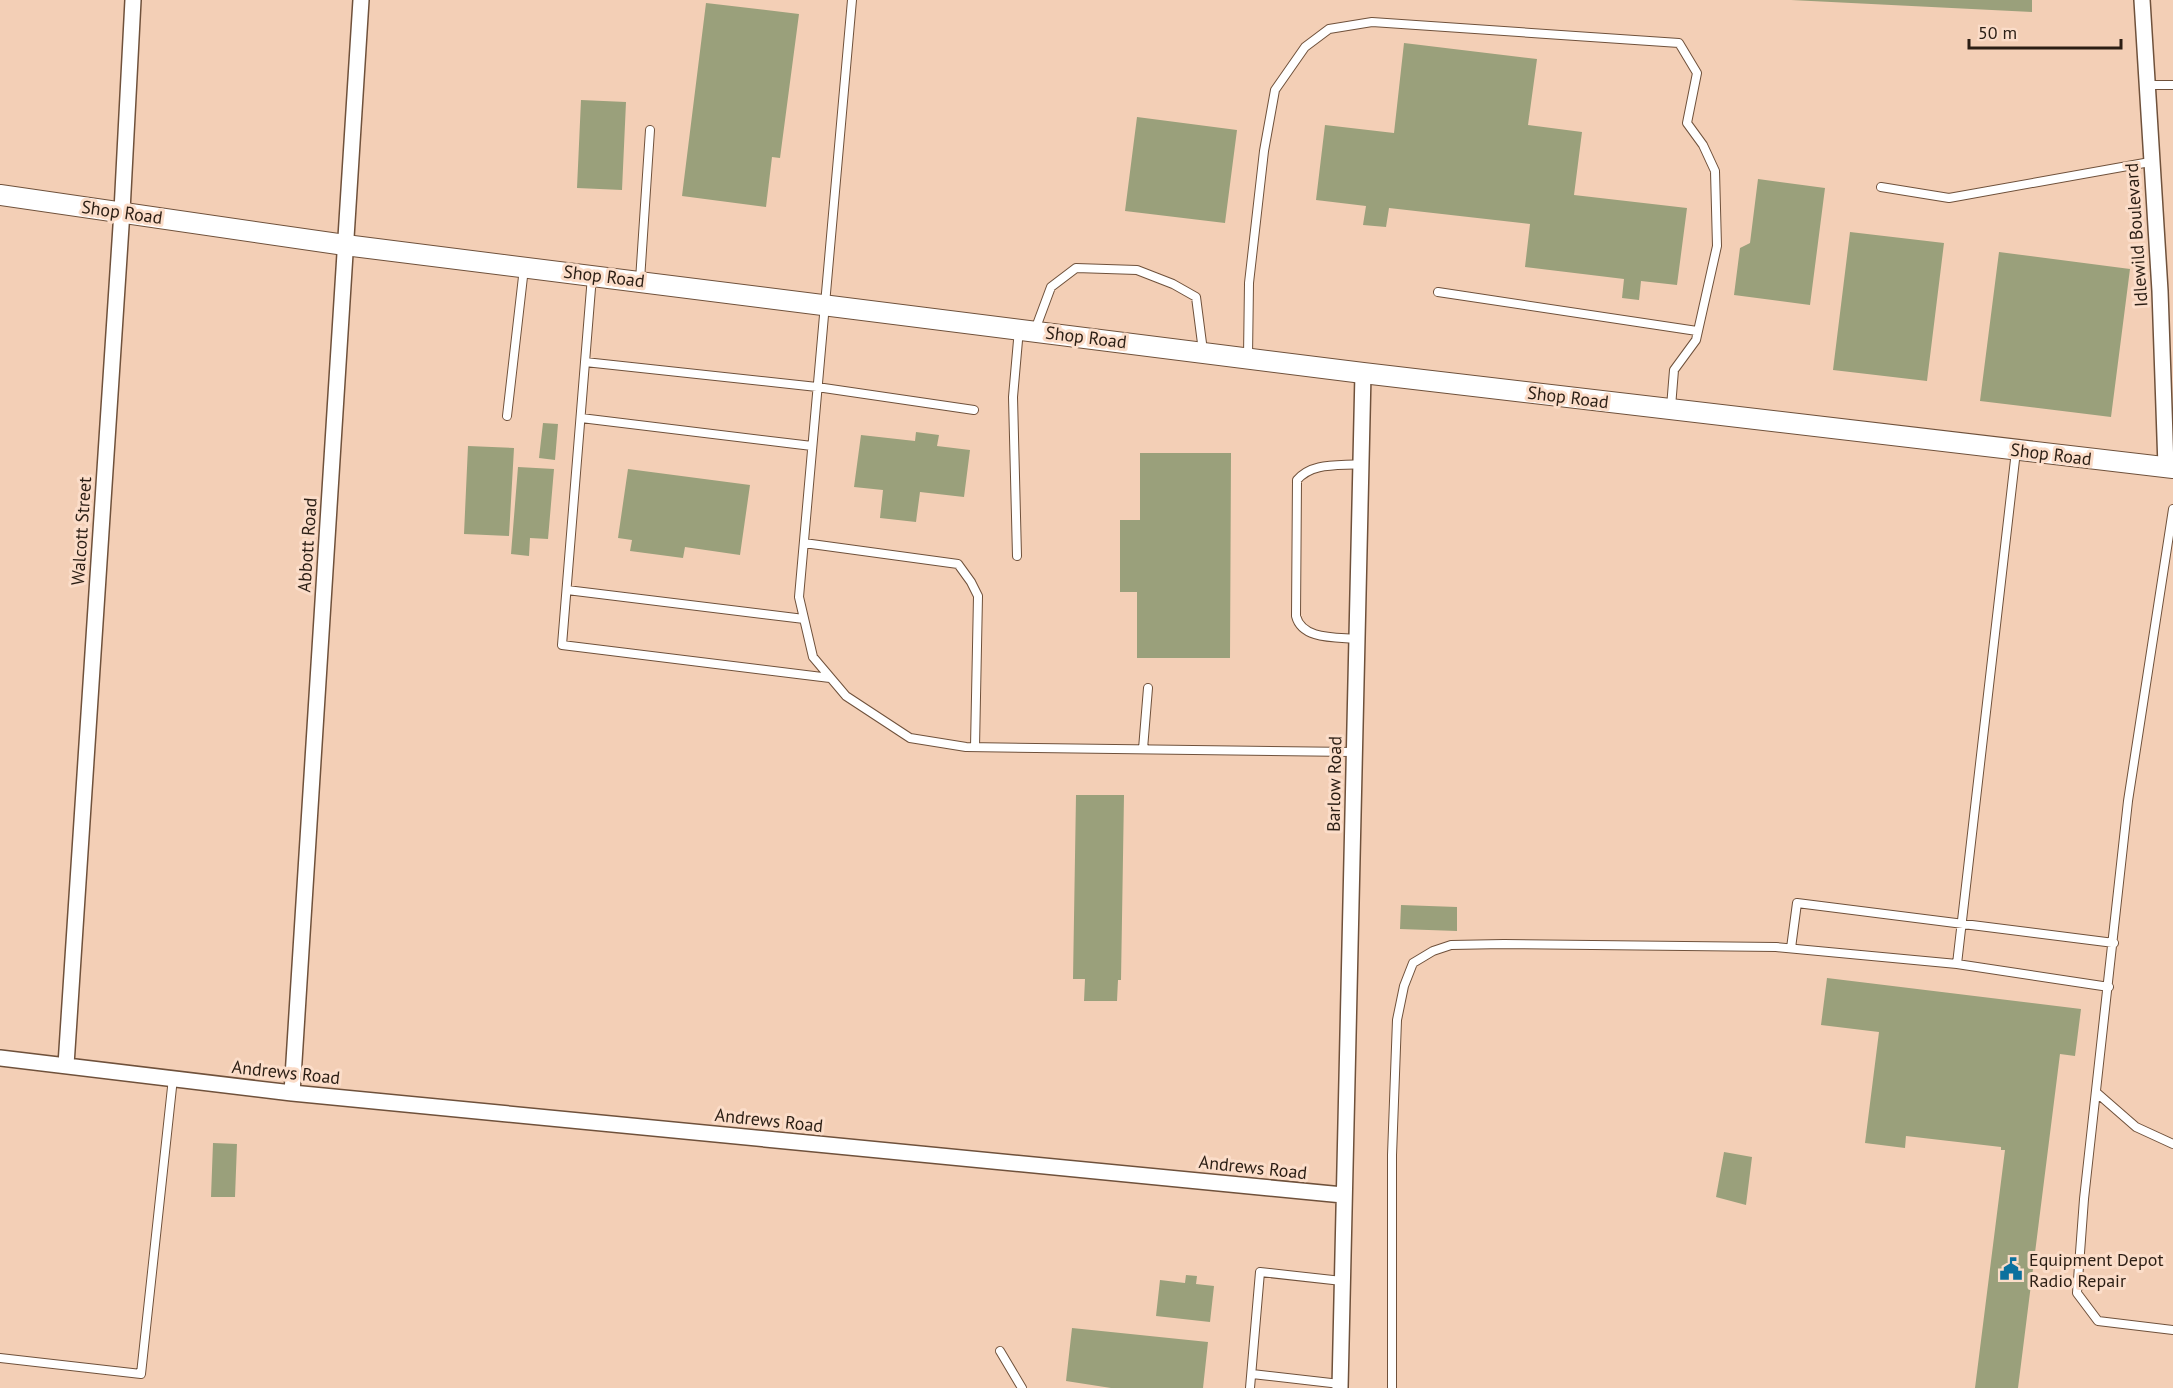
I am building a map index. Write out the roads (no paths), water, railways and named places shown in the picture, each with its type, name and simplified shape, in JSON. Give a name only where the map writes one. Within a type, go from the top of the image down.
[{"type":"street","name":"Walcott Street","points":[[66,1065],[122,211],[133,0]]},
{"type":"street","name":"Abbott Road","points":[[292,1093],[361,0]]},
{"type":"street","name":"Idlewild Boulevard","points":[[2142,0],[2150,162],[2163,291],[2170,468]]},
{"type":"street","name":"Shop Road","points":[[0,195],[345,245],[824,303],[1363,373],[2170,468]]},
{"type":"street","name":"Barlow Road","points":[[1343,1195],[1363,373]]},
{"type":"street","name":"Andrews Road","points":[[0,1058],[292,1093],[1343,1195]]},
{"type":"street","points":[[1340,1386],[1343,1195]]},
{"type":"lane","points":[[852,0],[799,597],[813,657],[846,696],[910,738],[975,747],[1354,752]]},
{"type":"lane","points":[[1248,358],[1249,283],[1264,151],[1275,90],[1305,48],[1329,29],[1372,22],[1679,43],[1696,73],[1687,123],[1703,145],[1715,171],[1717,246],[1696,340],[1674,370],[1671,409]]},
{"type":"lane","points":[[2146,85],[2173,85]]},
{"type":"lane","points":[[640,280],[650,130]]},
{"type":"lane","points":[[1881,187],[1949,198],[2150,162]]},
{"type":"lane","points":[[507,416],[524,266]]},
{"type":"lane","points":[[1017,556],[1013,397],[1027,329],[1051,287],[1076,268],[1137,270],[1173,284],[1196,297],[1203,352]]},
{"type":"lane","points":[[592,274],[562,645],[830,678]]},
{"type":"lane","points":[[1438,292],[1698,331]]},
{"type":"lane","points":[[585,362],[817,387],[974,410]]},
{"type":"lane","points":[[581,418],[812,446]]},
{"type":"lane","points":[[1957,964],[2016,450]]},
{"type":"lane","points":[[1357,639],[1308,633],[1299,626],[1296,616],[1297,480],[1304,471],[1313,468],[1361,464]]},
{"type":"lane","points":[[2173,509],[2128,801],[2076,1293],[2098,1321],[2173,1330]]},
{"type":"lane","points":[[804,543],[957,564],[971,582],[978,596],[975,747]]},
{"type":"lane","points":[[567,590],[804,619]]},
{"type":"lane","points":[[1143,749],[1148,688]]},
{"type":"lane","points":[[1791,948],[1797,903],[2114,943]]},
{"type":"lane","points":[[1392,1388],[1392,1155],[1398,1020],[1404,986],[1413,963],[1433,951],[1451,945],[1791,948],[1957,964],[2109,987]]},
{"type":"lane","points":[[0,1358],[141,1374],[173,1078]]},
{"type":"lane","points":[[2097,1093],[2136,1126],[2173,1144]]},
{"type":"lane","points":[[1250,1388],[1260,1272],[1342,1281]]},
{"type":"lane","points":[[1000,1351],[1022,1388]]},
{"type":"lane","points":[[1252,1374],[1340,1386]]},
{"type":"place","name":"Equipment Depot Radio Repair","points":[[2011,1269]]}]
